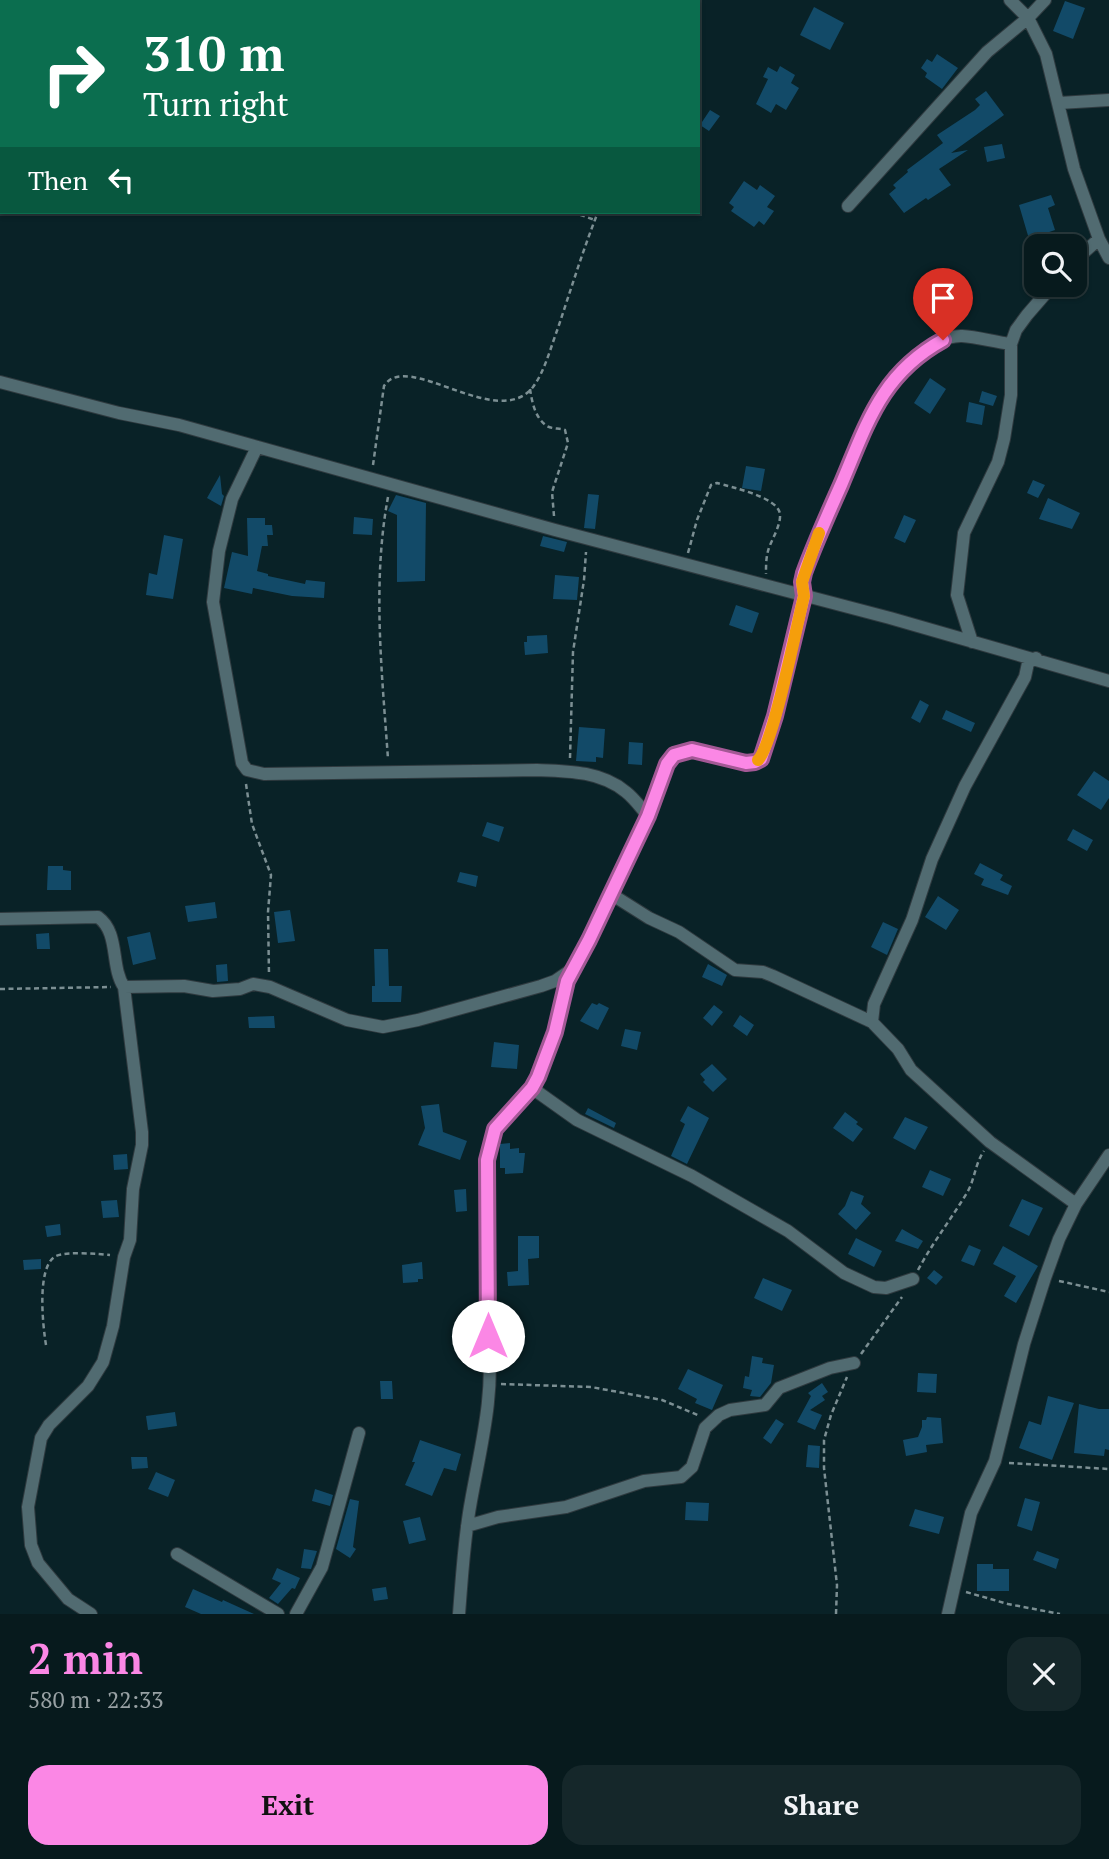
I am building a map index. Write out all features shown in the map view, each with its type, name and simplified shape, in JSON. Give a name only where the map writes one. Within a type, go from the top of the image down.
[{"type":"street","points":[[1010,0],[1028,18],[1046,54],[1074,169],[1099,239],[1109,258]]},
{"type":"street","points":[[848,206],[987,51],[1028,18],[1045,0]]},
{"type":"street","points":[[1059,103],[1109,100]]},
{"type":"street","points":[[1087,250],[1099,239]]},
{"type":"street","points":[[972,642],[957,594],[964,533],[1001,451],[1011,395],[1011,344],[1016,330],[1043,297]]},
{"type":"street","points":[[458,1614],[467,1526],[484,1441],[491,1384],[488,1336],[487,1160],[495,1129],[532,1088],[547,1058],[563,994],[648,816],[667,764],[674,755],[692,750],[746,763],[761,759],[775,716],[804,596],[802,582],[808,562],[871,412],[901,372],[930,347],[954,337],[1011,344]]},
{"type":"street","points":[[0,382],[257,447],[1109,681]]},
{"type":"street","points":[[257,447],[232,499],[219,551],[213,602],[236,734],[242,763],[247,770],[264,774],[569,771],[589,774],[617,786],[627,792],[648,816]]},
{"type":"street","points":[[872,1022],[874,1004],[912,920],[932,859],[965,786],[1025,677],[1028,663],[1035,659]]},
{"type":"street","points":[[611,894],[649,918],[679,932],[735,970],[763,972],[774,976],[872,1022],[898,1049],[911,1070],[990,1142],[1076,1204]]},
{"type":"street","points":[[0,919],[98,917],[107,923],[118,973],[124,987],[142,1145],[133,1189],[130,1240],[124,1257],[113,1325],[103,1362],[88,1386],[49,1425],[41,1438],[28,1507],[31,1545],[38,1563],[68,1599],[91,1614]]},
{"type":"street","points":[[124,987],[184,986],[213,990],[240,989],[253,984],[270,987],[347,1020],[383,1027],[541,986],[555,981],[574,968]]},
{"type":"street","points":[[532,1088],[577,1120],[669,1163],[788,1231],[845,1273],[874,1287],[886,1288],[913,1279]]},
{"type":"street","points":[[948,1614],[971,1513],[995,1461],[1024,1344],[1045,1278],[1059,1239],[1076,1204],[1109,1154]]},
{"type":"street","points":[[467,1526],[490,1519],[566,1507],[644,1481],[681,1477],[692,1467],[705,1428],[719,1415],[730,1410],[765,1405],[779,1388],[830,1368],[854,1363]]},
{"type":"street","points":[[296,1614],[322,1567],[359,1433]]},
{"type":"street","points":[[177,1554],[278,1614]]},
{"type":"path","points":[[578,214],[595,220]]},
{"type":"path","points":[[371,478],[384,386],[395,376],[411,377],[488,400],[515,398],[530,389],[551,348],[597,214]]},
{"type":"path","points":[[530,389],[537,415],[549,426],[565,430],[568,436],[552,492],[555,530]]},
{"type":"path","points":[[685,563],[697,520],[711,485],[717,483],[757,495],[774,503],[778,508],[780,515],[767,552],[765,585]]},
{"type":"path","points":[[389,773],[382,671],[380,584],[381,538],[391,484]]},
{"type":"path","points":[[569,771],[573,652],[584,580],[587,538]]},
{"type":"path","points":[[247,770],[246,782],[252,824],[271,876],[268,912],[270,987]]},
{"type":"path","points":[[0,989],[124,987]]},
{"type":"path","points":[[836,1614],[837,1585],[824,1468],[824,1440],[831,1415],[854,1363],[890,1316],[928,1250],[970,1187],[977,1161],[990,1142]]},
{"type":"path","points":[[47,1345],[42,1309],[44,1282],[49,1263],[55,1256],[124,1257]]},
{"type":"path","points":[[1045,1278],[1109,1292]]},
{"type":"path","points":[[491,1384],[591,1387],[662,1400],[713,1421]]},
{"type":"path","points":[[995,1461],[1031,1466],[1109,1469]]},
{"type":"path","points":[[954,1588],[983,1599],[1060,1614]]},
{"type":"building","points":[[1065,1],[1085,8],[1073,39],[1053,31]]},
{"type":"building","points":[[814,7],[844,23],[830,50],[800,35]]},
{"type":"building","points":[[937,54],[958,68],[942,89],[925,77],[927,73],[921,68],[927,59],[932,62]]},
{"type":"building","points":[[780,66],[795,75],[791,83],[799,88],[786,110],[776,104],[771,113],[756,104],[768,79],[763,77],[768,67],[777,72]]},
{"type":"building","points":[[986,91],[1004,115],[951,153],[968,150],[939,169],[951,185],[904,213],[889,194],[896,188],[893,185],[907,170],[943,143],[937,135],[975,110],[980,105],[975,99]]},
{"type":"building","points":[[710,110],[720,116],[709,131],[700,125]]},
{"type":"building","points":[[1002,144],[1005,158],[987,162],[984,147]]},
{"type":"building","points":[[744,181],[757,190],[760,185],[775,196],[767,207],[774,211],[764,225],[759,221],[754,227],[731,211],[734,207],[729,203]]},
{"type":"building","points":[[1051,195],[1055,205],[1048,208],[1055,230],[1043,234],[1028,234],[1019,205]]},
{"type":"building","points":[[930,378],[946,389],[930,414],[914,403]]},
{"type":"building","points":[[982,391],[997,396],[993,406],[979,402]]},
{"type":"building","points":[[969,402],[985,406],[982,425],[966,422]]},
{"type":"building","points":[[746,466],[765,469],[761,491],[742,488]]},
{"type":"building","points":[[220,475],[224,496],[221,506],[207,498]]},
{"type":"building","points":[[1033,480],[1045,485],[1038,498],[1027,493]]},
{"type":"building","points":[[588,494],[599,495],[595,529],[584,528]]},
{"type":"building","points":[[396,495],[426,503],[425,581],[397,582],[397,515],[388,511]]},
{"type":"building","points":[[1048,498],[1080,513],[1072,529],[1039,519]]},
{"type":"building","points":[[904,515],[916,520],[905,543],[894,538]]},
{"type":"building","points":[[354,517],[373,519],[372,535],[353,534]]},
{"type":"building","points":[[247,518],[265,518],[265,525],[272,525],[273,535],[267,535],[268,546],[262,546],[257,571],[305,584],[306,580],[325,582],[324,598],[292,596],[253,588],[252,594],[224,588],[232,552],[248,556]]},
{"type":"building","points":[[164,535],[183,539],[173,599],[146,595],[149,573],[157,575]]},
{"type":"building","points":[[543,536],[567,542],[564,552],[540,546]]},
{"type":"building","points":[[555,575],[579,577],[577,600],[553,599]]},
{"type":"building","points":[[736,605],[759,613],[752,633],[729,625]]},
{"type":"building","points":[[547,635],[548,653],[525,655],[524,642],[527,642],[527,636]]},
{"type":"building","points":[[920,700],[929,705],[920,723],[911,718]]},
{"type":"building","points":[[946,710],[975,723],[971,732],[942,719]]},
{"type":"building","points":[[579,727],[605,729],[603,758],[596,757],[596,762],[576,761]]},
{"type":"building","points":[[629,742],[643,743],[642,765],[628,764]]},
{"type":"building","points":[[1094,771],[1109,781],[1109,798],[1101,810],[1077,795]]},
{"type":"building","points":[[487,822],[504,827],[499,842],[482,836]]},
{"type":"building","points":[[1073,829],[1093,840],[1087,851],[1067,840]]},
{"type":"building","points":[[980,863],[1003,875],[1000,880],[1012,886],[1008,895],[981,885],[984,879],[974,874]]},
{"type":"building","points":[[48,866],[63,866],[63,870],[71,871],[71,890],[47,890]]},
{"type":"building","points":[[460,872],[478,876],[476,887],[457,882]]},
{"type":"building","points":[[938,896],[959,910],[946,930],[925,917]]},
{"type":"building","points":[[215,902],[217,918],[188,922],[185,906]]},
{"type":"building","points":[[290,910],[295,941],[278,943],[274,912]]},
{"type":"building","points":[[883,922],[898,929],[887,955],[871,947]]},
{"type":"building","points":[[150,932],[156,959],[133,965],[127,937]]},
{"type":"building","points":[[49,933],[50,949],[37,949],[36,934]]},
{"type":"building","points":[[374,949],[388,949],[389,986],[402,986],[401,1002],[372,1002],[372,986],[375,986]]},
{"type":"building","points":[[227,964],[228,981],[217,982],[216,965]]},
{"type":"building","points":[[708,964],[727,975],[722,986],[702,977]]},
{"type":"building","points":[[592,1003],[609,1008],[598,1030],[580,1021]]},
{"type":"building","points":[[714,1005],[723,1012],[712,1026],[703,1018]]},
{"type":"building","points":[[740,1015],[754,1025],[747,1036],[733,1026]]},
{"type":"building","points":[[274,1016],[275,1028],[249,1028],[248,1017]]},
{"type":"building","points":[[625,1029],[641,1032],[637,1050],[621,1046]]},
{"type":"building","points":[[494,1042],[519,1045],[517,1069],[491,1067]]},
{"type":"building","points":[[712,1064],[727,1079],[713,1092],[703,1082],[705,1080],[700,1074]]},
{"type":"building","points":[[439,1104],[443,1132],[467,1141],[460,1160],[418,1145],[425,1128],[421,1106]]},
{"type":"building","points":[[688,1106],[709,1118],[687,1164],[671,1156],[685,1124],[680,1121]]},
{"type":"building","points":[[588,1108],[616,1123],[614,1128],[585,1114]]},
{"type":"building","points":[[845,1112],[863,1129],[853,1142],[833,1128]]},
{"type":"building","points":[[905,1117],[928,1127],[915,1150],[893,1138]]},
{"type":"building","points":[[510,1143],[510,1149],[519,1148],[519,1153],[525,1153],[523,1173],[505,1174],[505,1168],[500,1168],[500,1144]]},
{"type":"building","points":[[127,1154],[128,1169],[114,1170],[113,1155]]},
{"type":"building","points":[[930,1170],[951,1179],[943,1196],[922,1187]]},
{"type":"building","points":[[466,1189],[467,1211],[456,1212],[454,1190]]},
{"type":"building","points":[[851,1191],[864,1196],[861,1204],[871,1213],[856,1230],[838,1214],[845,1206]]},
{"type":"building","points":[[1022,1199],[1043,1208],[1029,1236],[1009,1226]]},
{"type":"building","points":[[117,1200],[119,1217],[103,1218],[101,1201]]},
{"type":"building","points":[[60,1224],[61,1235],[47,1237],[45,1226]]},
{"type":"building","points":[[902,1229],[923,1241],[918,1249],[895,1241]]},
{"type":"building","points":[[518,1236],[539,1236],[539,1258],[528,1259],[529,1285],[508,1286],[507,1272],[518,1271]]},
{"type":"building","points":[[856,1238],[882,1251],[874,1267],[848,1254]]},
{"type":"building","points":[[969,1245],[981,1250],[974,1266],[961,1261]]},
{"type":"building","points":[[1003,1246],[1038,1266],[1016,1303],[1004,1296],[1016,1276],[993,1264]]},
{"type":"building","points":[[41,1259],[41,1269],[24,1270],[23,1260]]},
{"type":"building","points":[[422,1262],[423,1279],[403,1283],[402,1265]]},
{"type":"building","points":[[934,1270],[943,1277],[936,1285],[927,1278]]},
{"type":"building","points":[[763,1278],[792,1290],[782,1311],[754,1298]]},
{"type":"building","points":[[752,1356],[763,1358],[762,1363],[774,1365],[771,1383],[760,1397],[750,1396],[752,1390],[743,1388],[745,1376],[749,1377]]},
{"type":"building","points":[[688,1369],[723,1385],[712,1410],[695,1403],[697,1399],[678,1389]]},
{"type":"building","points":[[918,1373],[937,1374],[936,1393],[917,1392]]},
{"type":"building","points":[[380,1381],[392,1381],[393,1399],[381,1399]]},
{"type":"building","points":[[822,1383],[828,1392],[822,1396],[825,1400],[810,1410],[822,1415],[815,1430],[797,1422],[811,1396],[808,1393]]},
{"type":"building","points":[[1048,1396],[1074,1403],[1052,1460],[1019,1448],[1029,1421],[1041,1425]]},
{"type":"building","points":[[1079,1404],[1109,1409],[1109,1450],[1105,1449],[1104,1456],[1074,1453]]},
{"type":"building","points":[[175,1412],[177,1426],[148,1430],[146,1416]]},
{"type":"building","points":[[927,1417],[941,1418],[943,1443],[926,1445],[927,1452],[906,1456],[903,1440],[918,1437],[922,1420]]},
{"type":"building","points":[[776,1419],[784,1424],[771,1444],[763,1438]]},
{"type":"building","points":[[420,1440],[461,1454],[456,1471],[444,1468],[432,1496],[405,1485],[415,1462],[412,1462]]},
{"type":"building","points":[[808,1445],[820,1446],[819,1468],[806,1467]]},
{"type":"building","points":[[131,1457],[147,1457],[148,1468],[132,1469]]},
{"type":"building","points":[[156,1472],[175,1480],[168,1497],[148,1489]]},
{"type":"building","points":[[315,1489],[333,1495],[330,1506],[312,1501]]},
{"type":"building","points":[[1025,1498],[1040,1502],[1032,1531],[1017,1526]]},
{"type":"building","points":[[350,1499],[359,1501],[353,1547],[356,1549],[350,1558],[336,1549]]},
{"type":"building","points":[[686,1502],[709,1503],[708,1521],[685,1520]]},
{"type":"building","points":[[915,1509],[944,1517],[939,1534],[909,1526]]},
{"type":"building","points":[[420,1517],[426,1540],[409,1544],[403,1521]]},
{"type":"building","points":[[304,1549],[317,1551],[311,1569],[301,1568]]},
{"type":"building","points":[[1037,1551],[1059,1559],[1056,1569],[1033,1560]]},
{"type":"building","points":[[977,1564],[993,1564],[993,1569],[1009,1569],[1009,1591],[977,1591]]},
{"type":"building","points":[[277,1568],[300,1578],[295,1589],[292,1588],[278,1604],[269,1598],[281,1583],[272,1579]]},
{"type":"building","points":[[386,1587],[388,1599],[374,1601],[372,1589]]},
{"type":"building","points":[[193,1589],[254,1614],[201,1614],[185,1607]]},
{"type":"slow traffic","points":[[758,760],[764,753],[775,716],[804,596],[804,573],[819,533]]},
{"type":"route","points":[[488,1336],[487,1160],[495,1129],[532,1088],[547,1058],[567,981],[648,816],[667,764],[674,755],[692,750],[746,763],[761,759],[775,716],[804,596],[804,573],[871,412],[901,372],[930,347],[943,340]]}]
